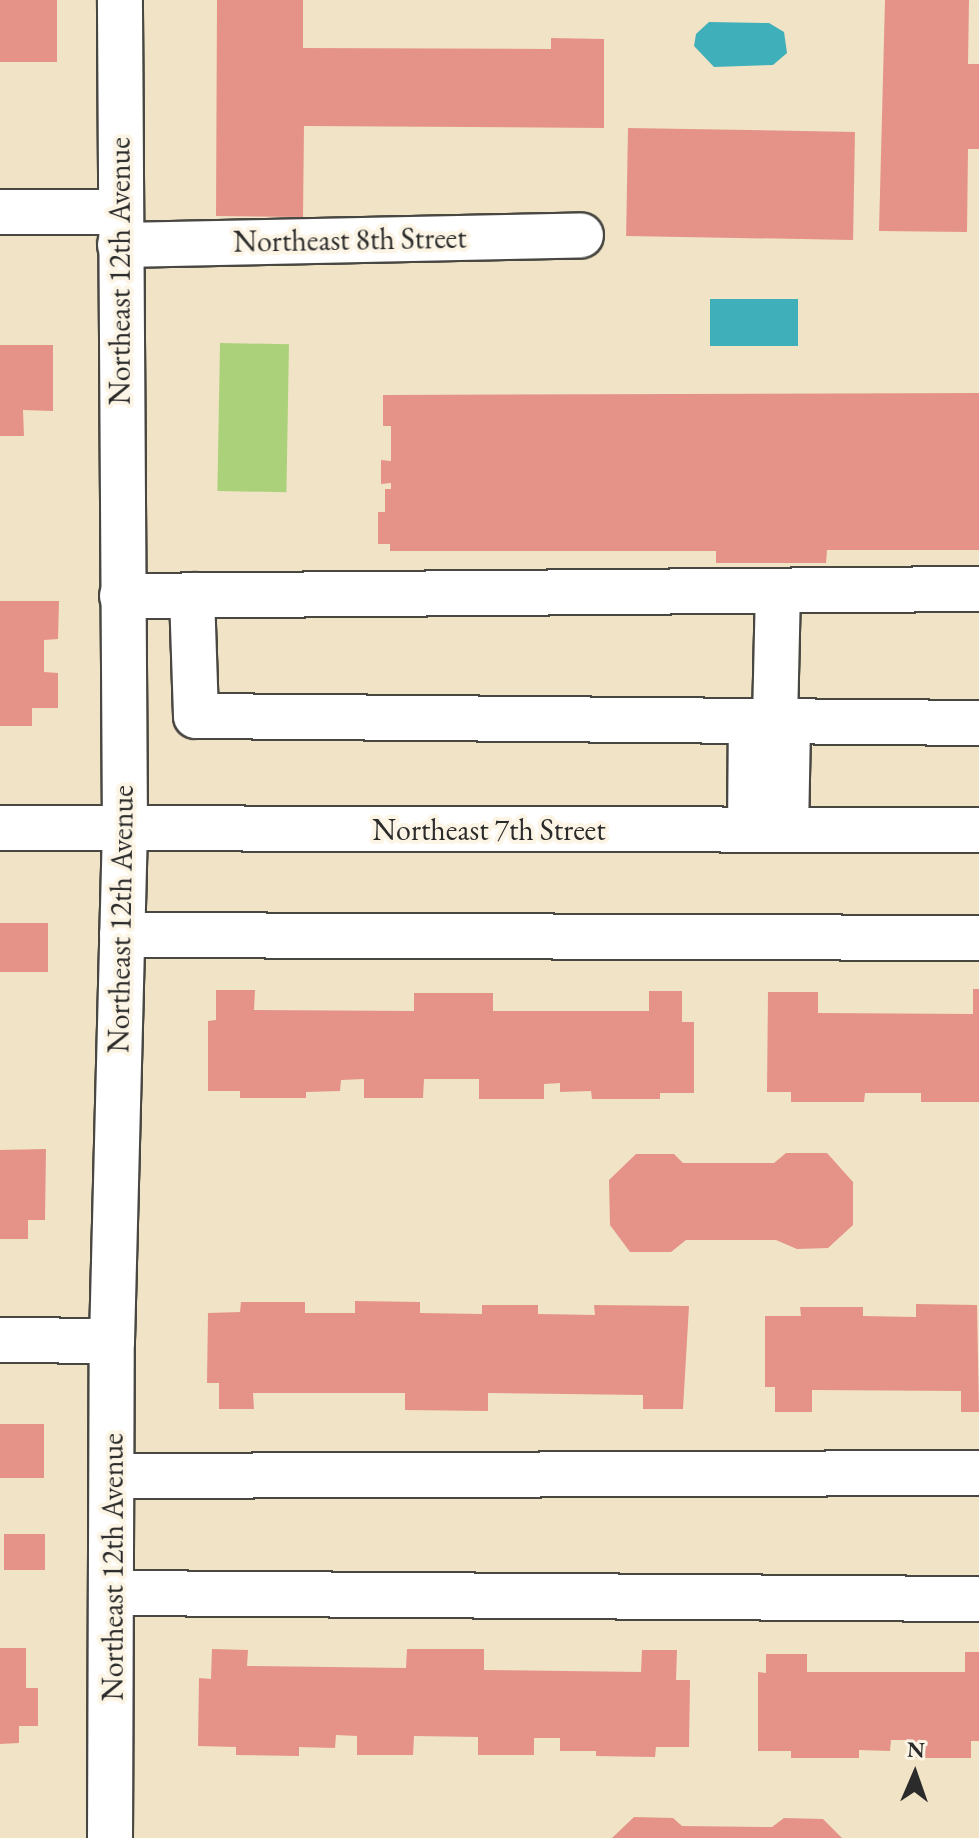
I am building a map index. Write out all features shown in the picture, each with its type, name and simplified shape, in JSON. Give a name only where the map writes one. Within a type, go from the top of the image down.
[{"type":"street","name":"Northeast 12th Avenue","points":[[110,1838],[115,1593],[112,1341],[125,829],[120,0]]},
{"type":"street","name":"Northeast 8th Street","points":[[0,212],[120,229],[581,235]]},
{"type":"street","points":[[122,596],[979,589]]},
{"type":"street","points":[[768,830],[778,592]]},
{"type":"street","points":[[192,595],[196,716],[979,723]]},
{"type":"street","name":"Northeast 7th Street","points":[[0,828],[979,830]]},
{"type":"street","points":[[122,935],[979,938]]},
{"type":"street","points":[[0,1340],[112,1341]]},
{"type":"street","points":[[114,1476],[979,1473]]},
{"type":"street","points":[[115,1593],[979,1599]]},
{"type":"green space","points":[[220,343],[289,344],[286,492],[217,491]]},
{"type":"water","points":[[709,22],[769,23],[784,32],[787,53],[773,65],[714,67],[694,46],[696,34]]},
{"type":"water","points":[[710,299],[798,299],[798,346],[710,346]]},
{"type":"building","points":[[0,0],[57,0],[57,62],[0,62]]},
{"type":"building","points":[[217,0],[303,0],[303,48],[551,49],[551,38],[604,39],[604,128],[304,126],[303,217],[216,216]]},
{"type":"building","points":[[885,0],[969,0],[968,64],[979,64],[979,149],[968,149],[967,232],[879,231]]},
{"type":"building","points":[[628,128],[855,132],[853,240],[626,236]]},
{"type":"building","points":[[0,345],[53,345],[53,411],[23,410],[24,436],[0,436]]},
{"type":"building","points":[[979,393],[979,550],[827,550],[826,563],[716,563],[716,551],[390,551],[390,544],[378,544],[378,512],[385,512],[385,489],[391,489],[391,483],[381,484],[381,460],[391,461],[391,426],[383,426],[383,395]]},
{"type":"building","points":[[0,601],[59,601],[58,639],[44,640],[44,672],[58,673],[58,708],[32,708],[32,726],[0,726]]},
{"type":"building","points":[[0,923],[48,923],[48,972],[0,972]]},
{"type":"building","points":[[973,989],[979,989],[979,1102],[921,1102],[921,1093],[865,1093],[864,1102],[791,1102],[791,1092],[767,1092],[768,992],[818,992],[818,1013],[973,1014]]},
{"type":"building","points":[[216,990],[255,990],[254,1010],[414,1011],[414,993],[493,993],[493,1011],[649,1011],[649,991],[682,991],[682,1022],[694,1022],[694,1093],[660,1093],[660,1099],[592,1099],[591,1091],[560,1092],[560,1083],[544,1084],[544,1099],[479,1099],[479,1079],[424,1079],[423,1098],[364,1098],[364,1079],[341,1080],[340,1091],[306,1092],[306,1098],[240,1098],[240,1091],[208,1091],[208,1021],[216,1020]]},
{"type":"building","points":[[46,1149],[45,1220],[28,1220],[28,1239],[0,1239],[0,1150]]},
{"type":"building","points":[[786,1153],[827,1153],[853,1182],[853,1225],[828,1248],[797,1249],[776,1240],[686,1240],[671,1252],[630,1252],[610,1225],[609,1180],[636,1154],[674,1154],[683,1163],[774,1163]]},
{"type":"building","points":[[355,1301],[420,1302],[420,1313],[482,1314],[482,1305],[538,1305],[538,1314],[595,1315],[594,1305],[689,1306],[683,1409],[643,1409],[643,1395],[488,1393],[488,1411],[405,1410],[405,1393],[253,1393],[254,1409],[219,1409],[219,1383],[207,1383],[208,1313],[240,1312],[241,1302],[305,1302],[305,1313],[355,1313]]},
{"type":"building","points":[[916,1304],[977,1305],[979,1412],[961,1412],[961,1391],[812,1390],[812,1412],[775,1412],[775,1387],[765,1387],[765,1316],[801,1316],[800,1307],[863,1307],[863,1316],[916,1317]]},
{"type":"building","points":[[0,1424],[44,1424],[44,1478],[0,1478]]},
{"type":"building","points":[[4,1534],[45,1534],[45,1570],[4,1570]]},
{"type":"building","points":[[0,1648],[26,1648],[26,1688],[38,1688],[38,1726],[19,1726],[19,1743],[0,1744]]},
{"type":"building","points":[[212,1649],[248,1650],[247,1666],[406,1668],[407,1649],[484,1649],[484,1670],[641,1672],[642,1650],[677,1650],[676,1680],[690,1680],[689,1747],[656,1747],[655,1757],[596,1756],[596,1751],[560,1751],[560,1738],[534,1738],[534,1755],[478,1755],[478,1737],[414,1736],[413,1755],[357,1755],[357,1736],[336,1735],[335,1748],[299,1747],[299,1756],[236,1755],[236,1747],[198,1746],[199,1678],[211,1679]]},
{"type":"building","points":[[965,1652],[979,1652],[979,1741],[971,1741],[971,1758],[914,1758],[914,1740],[891,1740],[890,1751],[859,1750],[859,1758],[791,1758],[791,1751],[758,1751],[758,1672],[766,1673],[766,1654],[807,1654],[807,1672],[965,1672]]},
{"type":"building","points":[[634,1817],[673,1818],[682,1826],[772,1827],[784,1818],[823,1819],[842,1838],[612,1838]]}]
